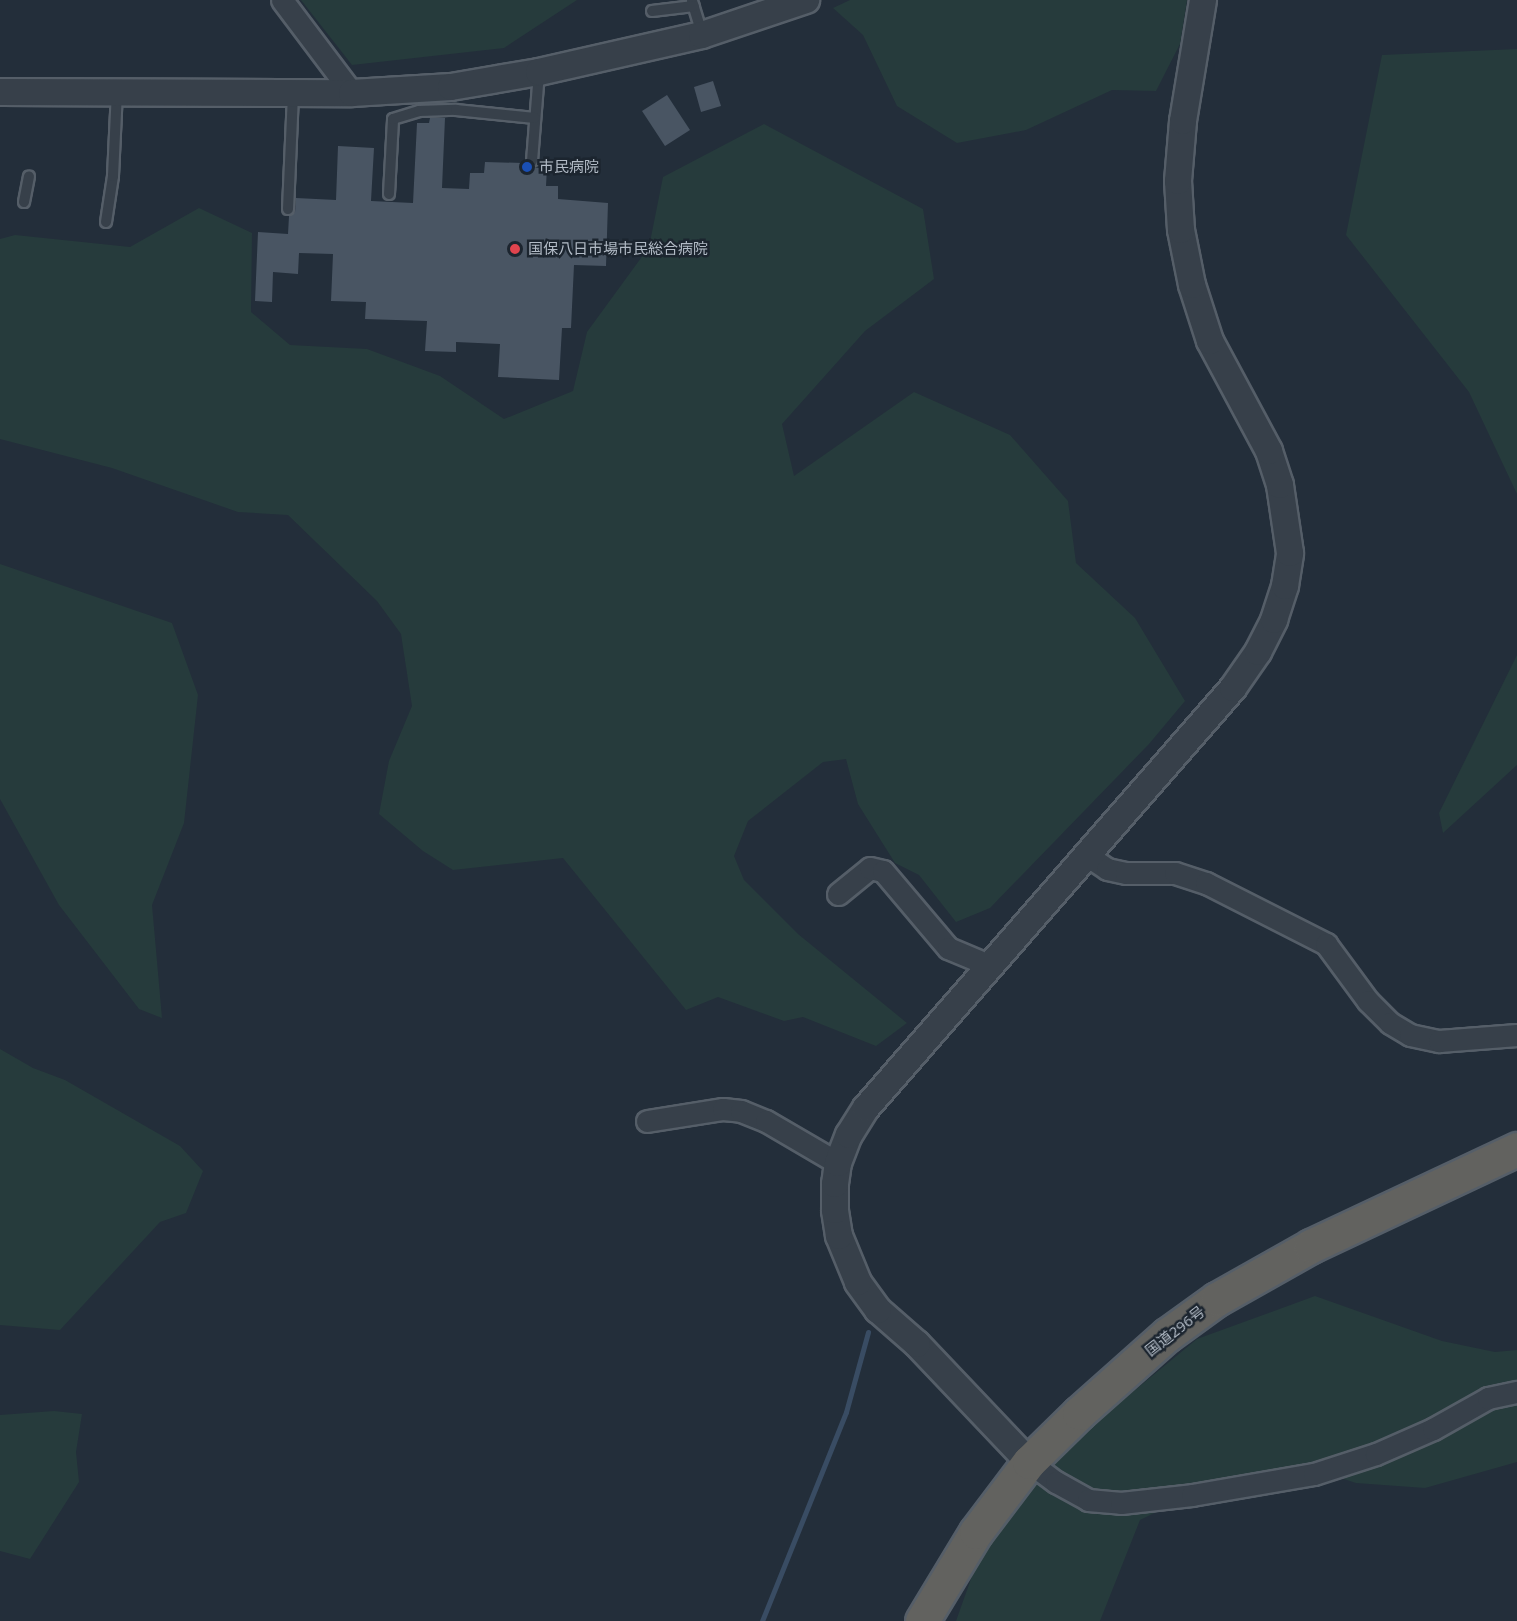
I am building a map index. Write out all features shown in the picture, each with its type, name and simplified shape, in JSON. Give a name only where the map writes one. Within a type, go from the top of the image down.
[{"type":"highway","name":"国道296号","points":[[922,1621],[976,1532],[1029,1462],[1119,1376],[1167,1335],[1217,1299],[1311,1246],[1517,1149]]},
{"type":"street","points":[[282,0],[351,93]]},
{"type":"street","points":[[0,92],[351,93],[450,87],[539,72],[702,35],[806,0]]},
{"type":"street","points":[[1203,0],[1183,121],[1178,181],[1181,230],[1192,285],[1210,341],[1269,451],[1280,485],[1290,553],[1285,586],[1274,620],[1258,652],[1233,688],[866,1108],[849,1135],[838,1163],[835,1210],[843,1247],[858,1282],[878,1310],[917,1344],[1029,1462],[1056,1482],[1088,1500],[1121,1503],[1192,1495],[1314,1474],[1376,1454],[1423,1433],[1488,1398],[1517,1392]]},
{"type":"street","points":[[1088,856],[1107,869],[1126,873],[1175,873],[1206,883],[1326,944],[1368,1001],[1390,1023],[1410,1035],[1439,1041],[1517,1035]]},
{"type":"street","points":[[838,894],[870,868],[883,871],[948,948],[991,966]]},
{"type":"street","points":[[647,1121],[723,1110],[741,1111],[766,1121],[838,1163]]},
{"type":"lane","points":[[652,11],[693,3],[702,35]]},
{"type":"lane","points":[[532,161],[539,72]]},
{"type":"lane","points":[[106,222],[113,176],[117,92]]},
{"type":"lane","points":[[288,209],[293,93]]},
{"type":"lane","points":[[389,194],[393,119],[419,111],[456,110],[535,118]]},
{"type":"lane","points":[[24,202],[29,176]]},
{"type":"green space","points":[[301,0],[577,0],[504,48],[352,65]]},
{"type":"green space","points":[[850,0],[1187,0],[1180,44],[1156,91],[1112,90],[1026,130],[957,143],[897,106],[863,35],[833,8]]},
{"type":"green space","points":[[1517,49],[1517,494],[1469,392],[1346,235],[1382,55]]},
{"type":"green space","points":[[764,124],[923,209],[934,279],[865,331],[782,424],[794,476],[914,392],[1010,435],[1068,501],[1076,563],[1135,618],[1185,701],[1149,744],[990,908],[956,922],[919,875],[895,863],[858,804],[846,759],[823,762],[748,821],[734,856],[744,880],[798,934],[907,1023],[876,1046],[803,1017],[784,1021],[718,997],[686,1010],[563,858],[453,870],[423,851],[379,814],[389,761],[412,706],[401,634],[377,601],[288,515],[238,512],[112,468],[0,439],[0,239],[15,235],[130,247],[199,208],[252,233],[251,312],[290,345],[367,349],[440,376],[504,419],[573,391],[587,332],[649,247],[663,177]]},
{"type":"green space","points":[[0,564],[172,623],[198,695],[184,823],[152,905],[162,1018],[139,1009],[59,905],[0,799]]},
{"type":"green space","points":[[1517,655],[1517,765],[1443,833],[1439,813]]},
{"type":"green space","points":[[0,1049],[33,1068],[65,1080],[180,1146],[203,1171],[186,1213],[160,1222],[60,1330],[0,1325]]},
{"type":"green space","points":[[1315,1296],[1442,1341],[1495,1352],[1517,1350],[1517,1462],[1425,1488],[1356,1483],[1307,1467],[1226,1478],[1140,1520],[1100,1621],[956,1621],[982,1548],[1027,1479],[1197,1339]]},
{"type":"green space","points":[[54,1411],[82,1414],[76,1452],[79,1482],[30,1559],[0,1551],[0,1415]]},
{"type":"building","points":[[713,81],[721,106],[701,112],[694,87]]},
{"type":"building","points":[[667,95],[690,130],[665,146],[642,111]]},
{"type":"building","points":[[430,118],[445,118],[442,188],[469,189],[470,173],[484,173],[485,162],[522,163],[522,167],[547,168],[546,186],[558,186],[558,199],[608,203],[606,266],[574,265],[571,328],[562,328],[559,380],[498,377],[500,344],[456,342],[456,352],[425,351],[427,321],[365,319],[366,302],[331,301],[333,254],[299,253],[298,274],[273,272],[272,302],[255,301],[258,232],[288,234],[289,216],[295,212],[296,198],[336,200],[338,146],[374,148],[371,201],[413,203],[417,123],[429,123]]},
{"type":"waterway","points":[[762,1621],[846,1412],[868,1332]]},
{"type":"place","name":"市民病院","points":[[527,167]]},
{"type":"place","name":"国保八日市場市民総合病院","points":[[515,249]]}]
